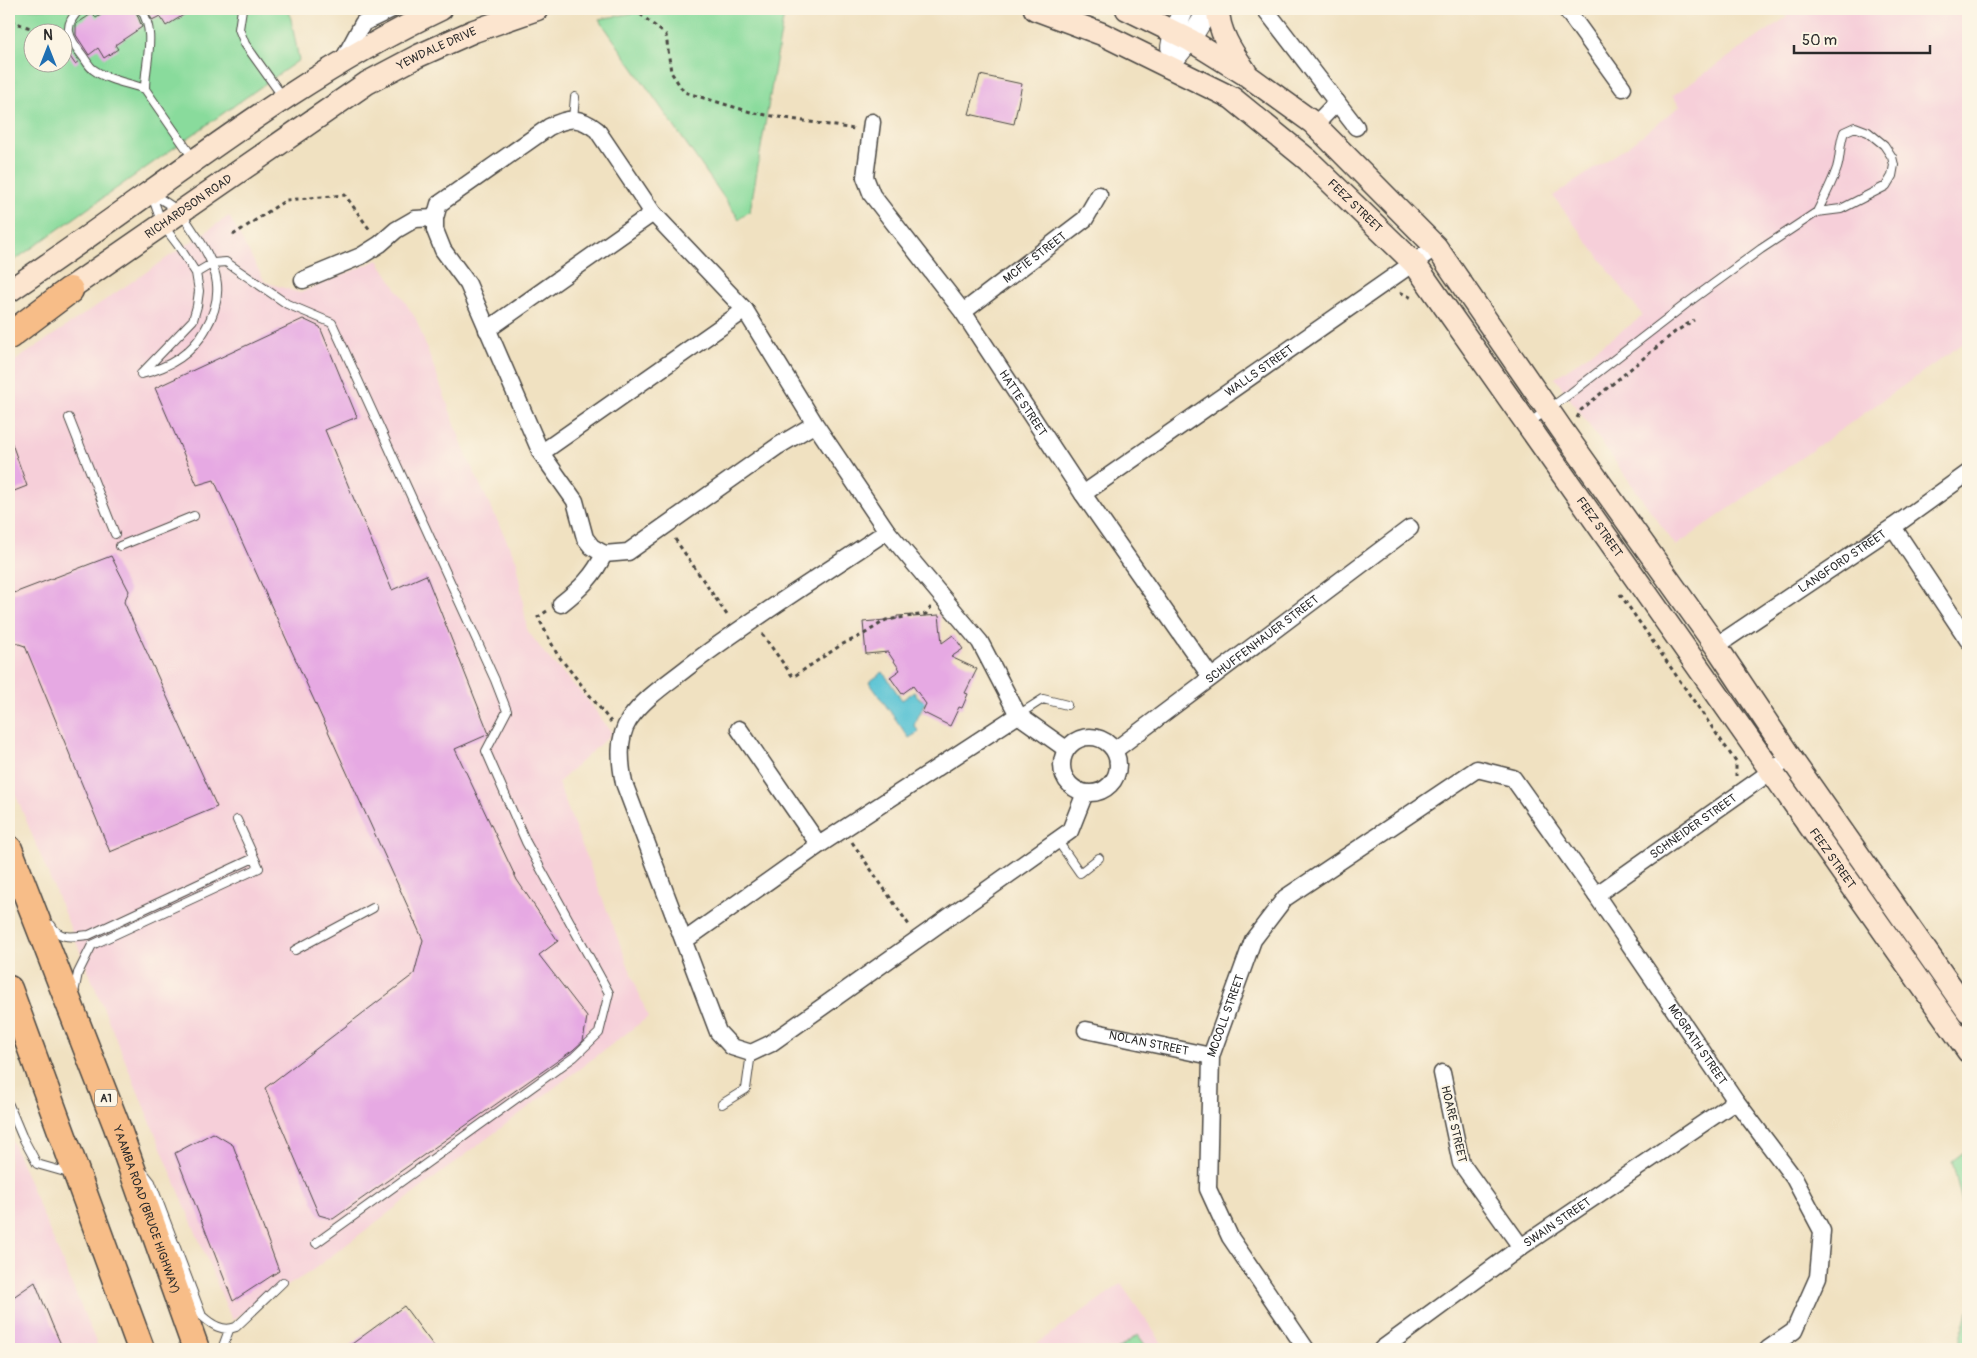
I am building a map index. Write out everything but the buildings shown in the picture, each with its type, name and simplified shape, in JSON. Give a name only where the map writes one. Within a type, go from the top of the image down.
[{"type":"highway","points":[[9,336],[70,290]]},
{"type":"highway","name":"YAAMBA ROAD (BRUCE HIGHWAY)","points":[[11,846],[126,1150],[196,1349]]},
{"type":"highway","points":[[9,989],[141,1349]]},
{"type":"main road","points":[[9,291],[284,98],[343,60],[396,30],[441,9]]},
{"type":"main road","name":"YEWDALE DRIVE","points":[[367,83],[418,56],[474,31],[537,9]]},
{"type":"main road","points":[[1035,9],[1102,34],[1168,67]]},
{"type":"main road","points":[[1127,9],[1182,36]]},
{"type":"main road","points":[[1218,9],[1222,30],[1228,46],[1248,76]]},
{"type":"main road","name":"FEEZ STREET","points":[[1182,36],[1248,76],[1315,125],[1436,247],[1968,1010]]},
{"type":"main road","name":"FEEZ STREET","points":[[1168,67],[1232,98],[1308,160],[1414,263],[1773,771],[1968,1051]]},
{"type":"main road","name":"RICHARDSON ROAD","points":[[9,326],[70,290],[367,83]]},
{"type":"street","points":[[343,60],[363,23],[392,9]]},
{"type":"street","points":[[1168,67],[1182,36],[1184,9]]},
{"type":"street","points":[[1182,36],[1209,9]]},
{"type":"street","points":[[1265,9],[1356,126]]},
{"type":"street","points":[[1566,9],[1623,88]]},
{"type":"street","points":[[1315,125],[1337,102]]},
{"type":"street","points":[[815,424],[778,446],[628,552],[604,554],[592,547],[586,538],[575,502],[540,453],[468,284],[444,250],[435,230],[435,218],[439,204],[549,126],[563,119],[587,122],[597,130],[653,213],[745,310],[815,424],[887,531],[980,642],[1018,715],[1066,749]]},
{"type":"street","name":"HATTE STREET","points":[[871,127],[865,177],[872,195],[963,312],[1083,494],[1212,677]]},
{"type":"street","name":"MCFIE STREET","points":[[963,312],[1084,219],[1099,195]]},
{"type":"street","points":[[487,330],[653,213]]},
{"type":"street","points":[[303,280],[361,256],[380,244],[396,230],[415,219],[435,218]]},
{"type":"street","name":"WALLS STREET","points":[[1083,494],[1436,247]]},
{"type":"street","points":[[540,453],[745,310]]},
{"type":"street","name":"LANGFORD STREET","points":[[1716,646],[1968,473]]},
{"type":"street","points":[[1893,526],[1968,640]]},
{"type":"street","name":"SCHUFFENHAUER STREET","points":[[1115,750],[1410,528]]},
{"type":"street","points":[[887,531],[713,648],[649,697],[628,721],[624,732],[620,763],[624,783],[718,1032],[732,1047],[751,1053],[770,1044],[1070,831],[1085,793]]},
{"type":"street","points":[[561,604],[579,590],[592,576],[604,554]]},
{"type":"street","points":[[684,941],[819,845],[1018,715]]},
{"type":"street","points":[[740,729],[819,845]]},
{"type":"street","points":[[1091,736],[1109,743],[1115,750],[1118,760],[1116,777],[1103,790],[1095,793],[1085,793],[1070,784],[1064,777],[1062,758],[1066,749],[1082,737],[1091,736]]},
{"type":"street","name":"SCHNEIDER STREET","points":[[1596,895],[1773,771],[1790,757]]},
{"type":"street","name":"MCGRATH STREET","points":[[1477,769],[1513,778],[1596,895],[1736,1101],[1794,1178],[1822,1231],[1818,1277],[1794,1331],[1768,1349]]},
{"type":"street","name":"MCCOLL STREET","points":[[1306,1349],[1230,1237],[1208,1189],[1211,1056],[1253,940],[1285,898],[1477,769]]},
{"type":"street","name":"NOLAN STREET","points":[[1086,1030],[1211,1056]]},
{"type":"street","name":"HOARE STREET","points":[[1442,1073],[1461,1163],[1521,1247]]},
{"type":"street","name":"SWAIN STREET","points":[[1382,1349],[1521,1247],[1736,1101]]},
{"type":"lane","points":[[80,9],[71,17],[68,29],[73,44],[93,69],[106,77],[145,89],[195,160]]},
{"type":"lane","points":[[141,9],[147,18],[150,29],[145,89]]},
{"type":"lane","points":[[242,9],[239,29],[245,44],[284,98]]},
{"type":"lane","points":[[574,119],[575,97]]},
{"type":"lane","points":[[1526,424],[1548,410],[1761,249],[1816,212],[1840,209],[1886,186],[1892,176],[1894,165],[1892,157],[1884,145],[1868,132],[1855,128],[1844,132],[1839,143],[1838,165],[1830,187],[1816,212]]},
{"type":"lane","points":[[150,192],[171,218],[178,245],[196,273],[198,291],[197,306],[193,320],[141,374],[160,370],[186,353],[202,336],[213,317],[217,303],[218,285],[213,263],[202,244],[171,218],[150,192]]},
{"type":"lane","points":[[196,273],[213,263],[226,262],[287,304],[332,323],[506,710],[486,751],[526,842],[609,993],[599,1033],[574,1057],[316,1243]]},
{"type":"lane","points":[[68,418],[115,534]]},
{"type":"lane","points":[[120,546],[194,516]]},
{"type":"lane","points":[[1018,715],[1043,699],[1067,705]]},
{"type":"lane","points":[[71,1006],[78,973],[92,945],[259,868],[237,820]]},
{"type":"lane","points":[[1057,840],[1080,873],[1099,858]]},
{"type":"lane","points":[[11,846],[30,879]]},
{"type":"lane","points":[[46,916],[55,932],[64,937],[90,935],[254,858]]},
{"type":"lane","points":[[295,950],[373,908]]},
{"type":"lane","points":[[722,1104],[746,1089],[751,1053]]},
{"type":"lane","points":[[9,1105],[22,1136],[37,1164],[79,1176]]},
{"type":"lane","points":[[126,1150],[151,1182],[202,1316],[212,1325],[229,1330],[236,1327],[283,1282]]},
{"type":"lane","points":[[222,1349],[229,1330]]},
{"type":"path","points":[[634,9],[666,35],[671,72],[684,92],[754,113],[871,127]]},
{"type":"path","points":[[11,20],[41,30],[63,20]]},
{"type":"path","points":[[233,235],[286,200],[345,194],[380,244]]},
{"type":"path","points":[[1397,291],[1412,297],[1417,305]]},
{"type":"path","points":[[1576,421],[1581,410],[1675,332],[1694,320]]},
{"type":"path","points":[[666,526],[738,631]]},
{"type":"path","points":[[1616,589],[1736,762],[1736,782]]},
{"type":"path","points":[[753,622],[793,677],[841,645],[864,634],[886,620],[926,614],[940,595]]},
{"type":"path","points":[[561,604],[538,616],[557,654],[616,728],[624,732]]},
{"type":"path","points":[[843,830],[919,939]]},
{"type":"shaded area","points":[[1782,9],[1968,9],[1968,340],[1676,546],[1555,378],[1643,316],[1553,196],[1627,147],[1680,106],[1672,96],[1787,17]]},
{"type":"shaded area","points":[[229,216],[265,282],[300,293],[378,260],[416,319],[467,457],[517,562],[527,630],[546,655],[587,699],[612,733],[558,783],[648,1017],[310,1272],[232,1320],[9,779],[9,365]]},
{"type":"shaded area","points":[[9,1134],[99,1349],[9,1349]]},
{"type":"shaded area","points":[[1121,1284],[1166,1349],[1029,1349]]},
{"type":"green space","points":[[9,9],[289,9],[299,60],[9,264]]},
{"type":"green space","points":[[657,9],[785,9],[750,211],[739,219],[599,19]]},
{"type":"green space","points":[[1968,1149],[1968,1227],[1952,1161]]},
{"type":"green space","points":[[1968,1311],[1968,1349],[1958,1349]]},
{"type":"green space","points":[[1138,1335],[1148,1349],[1117,1349]]},
{"type":"water","points":[[883,672],[902,700],[914,692],[918,698],[926,701],[914,725],[919,732],[909,738],[869,682]]}]
